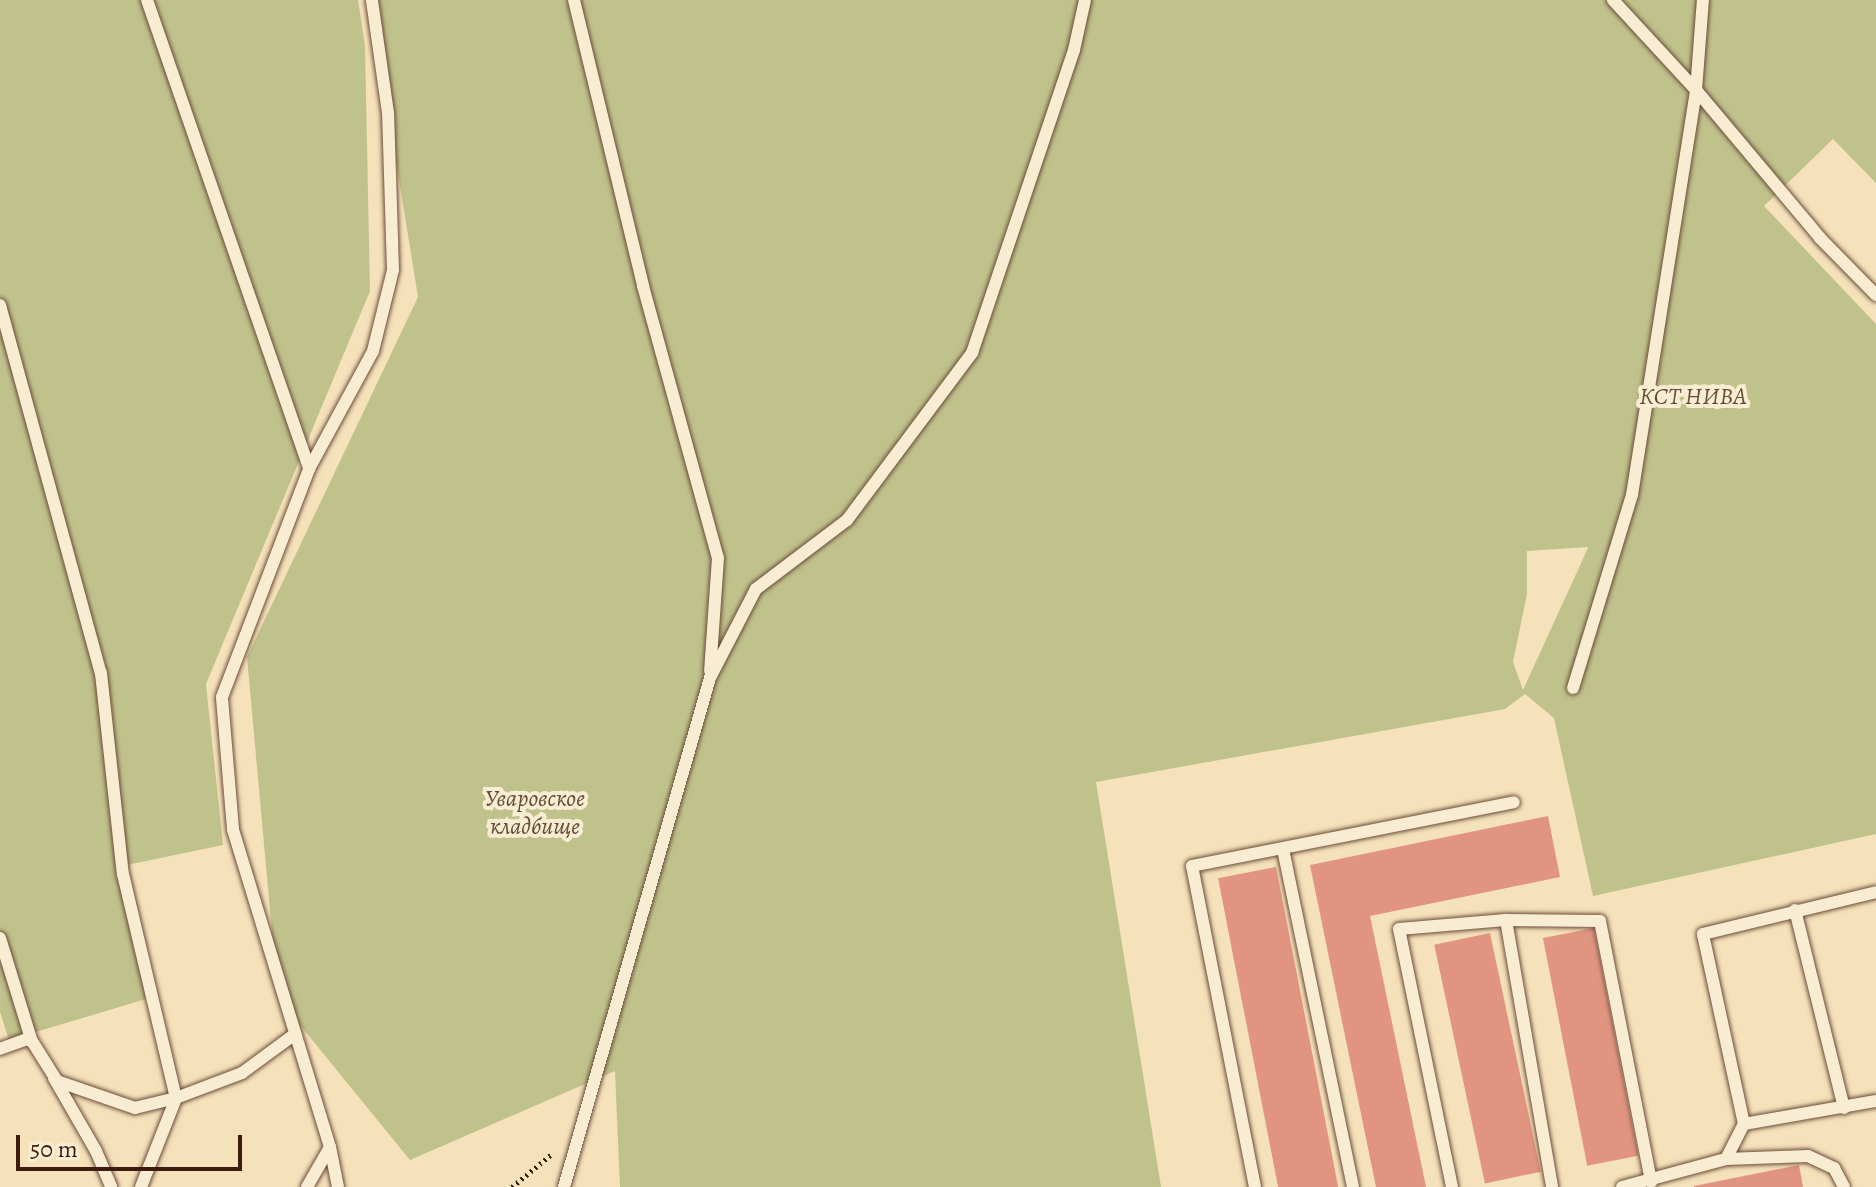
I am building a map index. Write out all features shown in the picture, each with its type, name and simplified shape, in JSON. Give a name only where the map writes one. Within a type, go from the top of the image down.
[{"type":"lane","points":[[147,0],[309,469]]},
{"type":"lane","points":[[338,1187],[330,1147],[233,829],[222,697],[309,469],[373,351],[393,270],[388,113],[372,0]]},
{"type":"lane","points":[[574,0],[643,286],[718,558],[710,678]]},
{"type":"lane","points":[[564,1187],[710,678],[756,589],[847,520],[972,353],[1074,50],[1085,0]]},
{"type":"lane","points":[[1613,0],[1696,90],[1820,238],[1876,295]]},
{"type":"lane","points":[[1573,688],[1632,495],[1696,90],[1703,0]]},
{"type":"lane","points":[[0,305],[101,673],[123,874],[176,1098],[141,1187]]},
{"type":"lane","points":[[1255,1187],[1192,866],[1514,802]]},
{"type":"lane","points":[[1283,849],[1353,1187]]},
{"type":"lane","points":[[1726,1159],[1744,1124],[1703,934],[1876,892]]},
{"type":"lane","points":[[1795,910],[1844,1108]]},
{"type":"lane","points":[[1452,1187],[1399,929],[1506,920],[1600,921],[1651,1182]]},
{"type":"lane","points":[[1506,920],[1552,1187]]},
{"type":"lane","points":[[0,938],[30,1038],[96,1151],[111,1187]]},
{"type":"lane","points":[[30,1038],[57,1081],[135,1108],[176,1098],[242,1073],[295,1034]]},
{"type":"lane","points":[[0,1049],[30,1038]]},
{"type":"lane","points":[[1744,1124],[1876,1101]]},
{"type":"lane","points":[[307,1187],[330,1147]]},
{"type":"lane","points":[[1622,1187],[1651,1182],[1726,1159],[1808,1156],[1834,1168],[1844,1187]]},
{"type":"path","points":[[512,1187],[581,1129]]},
{"type":"green space","points":[[0,0],[358,0],[365,46],[370,291],[206,684],[223,845],[122,866],[146,999],[9,1040],[0,1012]]},
{"type":"green space","points":[[370,0],[1876,0],[1876,183],[1833,139],[1764,206],[1876,324],[1876,834],[1593,896],[1554,718],[1525,694],[1505,709],[1096,782],[1161,1187],[620,1187],[615,1071],[410,1160],[278,998],[247,657],[418,297]],"holes":[[[1588,547],[1523,690],[1513,662],[1527,594],[1527,551]]]},
{"type":"building","points":[[1548,816],[1560,877],[1370,916],[1426,1187],[1376,1187],[1310,865]]},
{"type":"building","points":[[1276,867],[1338,1187],[1278,1187],[1218,878]]},
{"type":"building","points":[[1594,928],[1638,1156],[1587,1166],[1543,938]]},
{"type":"building","points":[[1490,933],[1541,1172],[1485,1184],[1434,945]]},
{"type":"building","points":[[1799,1165],[1803,1187],[1694,1187],[1694,1186]]},
{"type":"park label","name":"КСТ НИВА","points":[[1693,397]]},
{"type":"park label","name":"Уваровское кладбище","points":[[535,813]]}]
